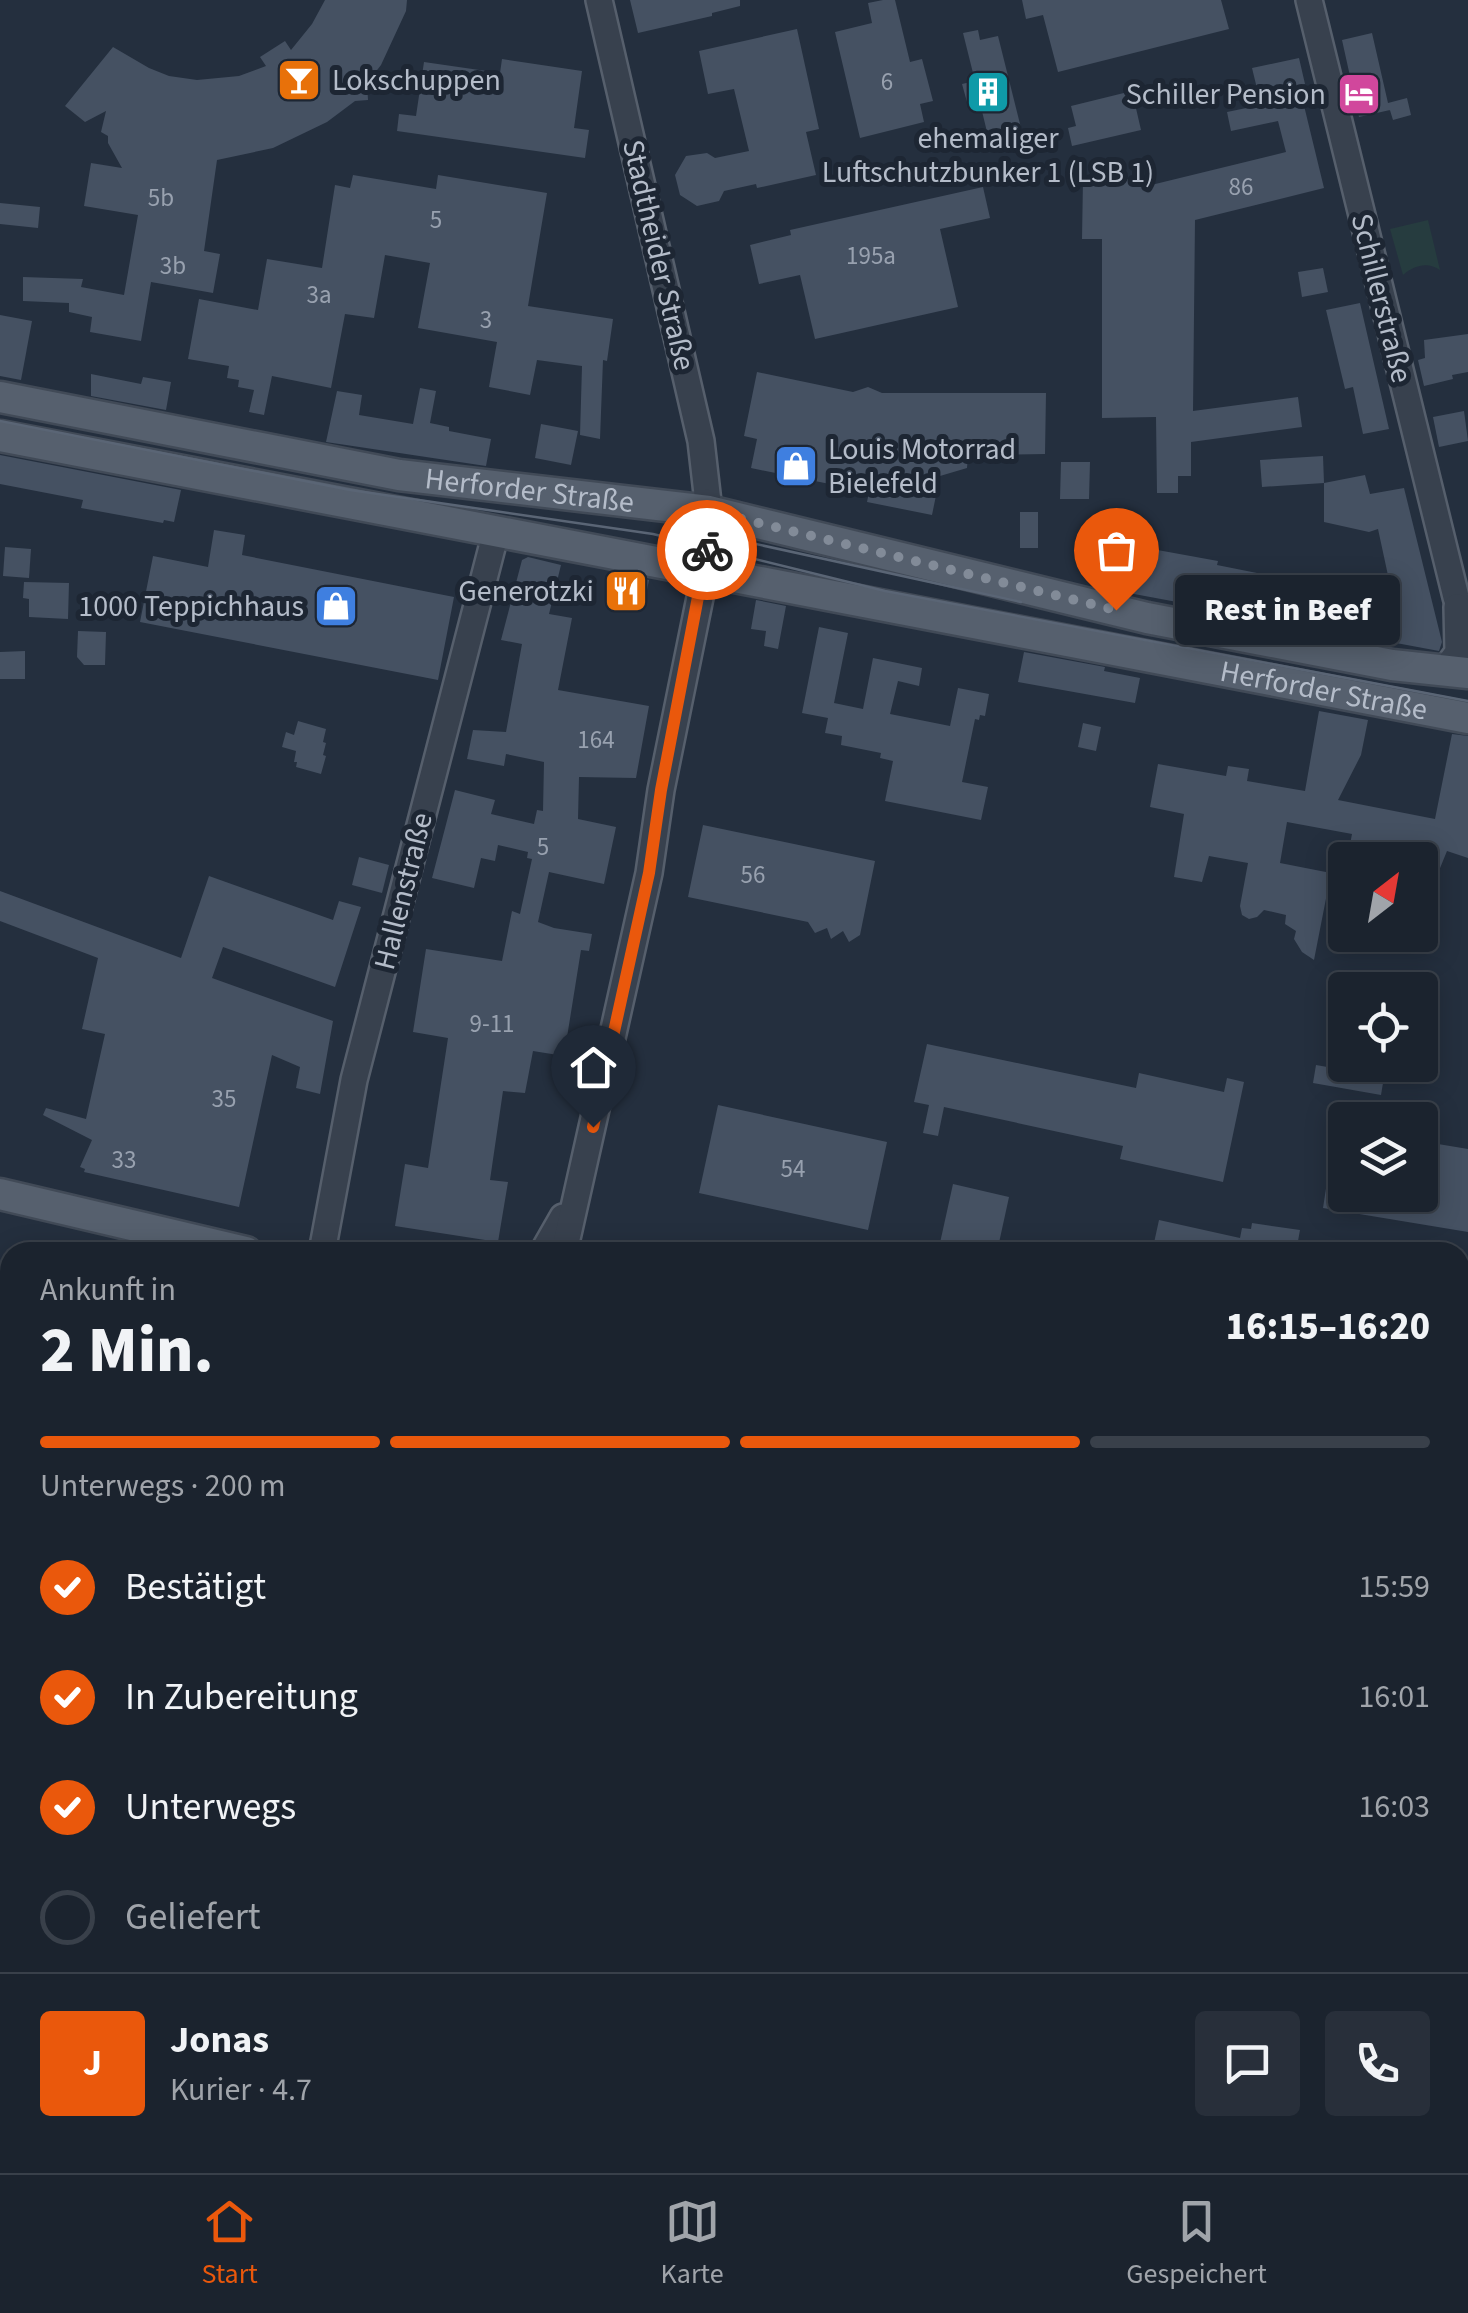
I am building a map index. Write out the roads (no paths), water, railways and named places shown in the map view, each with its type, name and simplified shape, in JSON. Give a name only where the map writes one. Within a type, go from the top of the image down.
[{"type":"main road","name":"Herforder Straße","points":[[0,397],[399,475],[709,511],[1146,618],[1392,666],[1457,671]]},
{"type":"main road","name":"Herforder Straße","points":[[0,436],[1468,718]]},
{"type":"main road","points":[[0,1194],[204,1242]]},
{"type":"street","name":"Stadtheider Straße","points":[[573,1200],[623,998],[704,573],[709,511],[701,441],[600,0]]},
{"type":"street","name":"Schillerstraße","points":[[1309,0],[1456,597],[1468,625]]},
{"type":"street","name":"Hallenstraße","points":[[324,1242],[354,1080],[496,532]]},
{"type":"street","name":"Schillerstraße","points":[[1456,597],[1457,671]]},
{"type":"street","points":[[549,1242],[573,1200]]},
{"type":"street","points":[[566,1242],[573,1200]]},
{"type":"tram line","points":[[0,421],[350,490],[653,534],[885,591],[1468,701]]},
{"type":"tram line","points":[[719,536],[1021,602]]},
{"type":"place","name":"Lokschuppen","points":[[299,80]]},
{"type":"place","name":"ehemaliger Luftschutzbunker 1 (LSB 1)","points":[[988,92]]},
{"type":"place","name":"Schiller Pension","points":[[1359,94]]},
{"type":"place","name":"Louis Motorrad Bielefeld","points":[[796,466]]},
{"type":"place","name":"Generotzki","points":[[626,591]]},
{"type":"place","name":"1000 Teppichhaus","points":[[336,606]]},
{"type":"place","name":"Rest in Beef","points":[[1116,610]]}]
